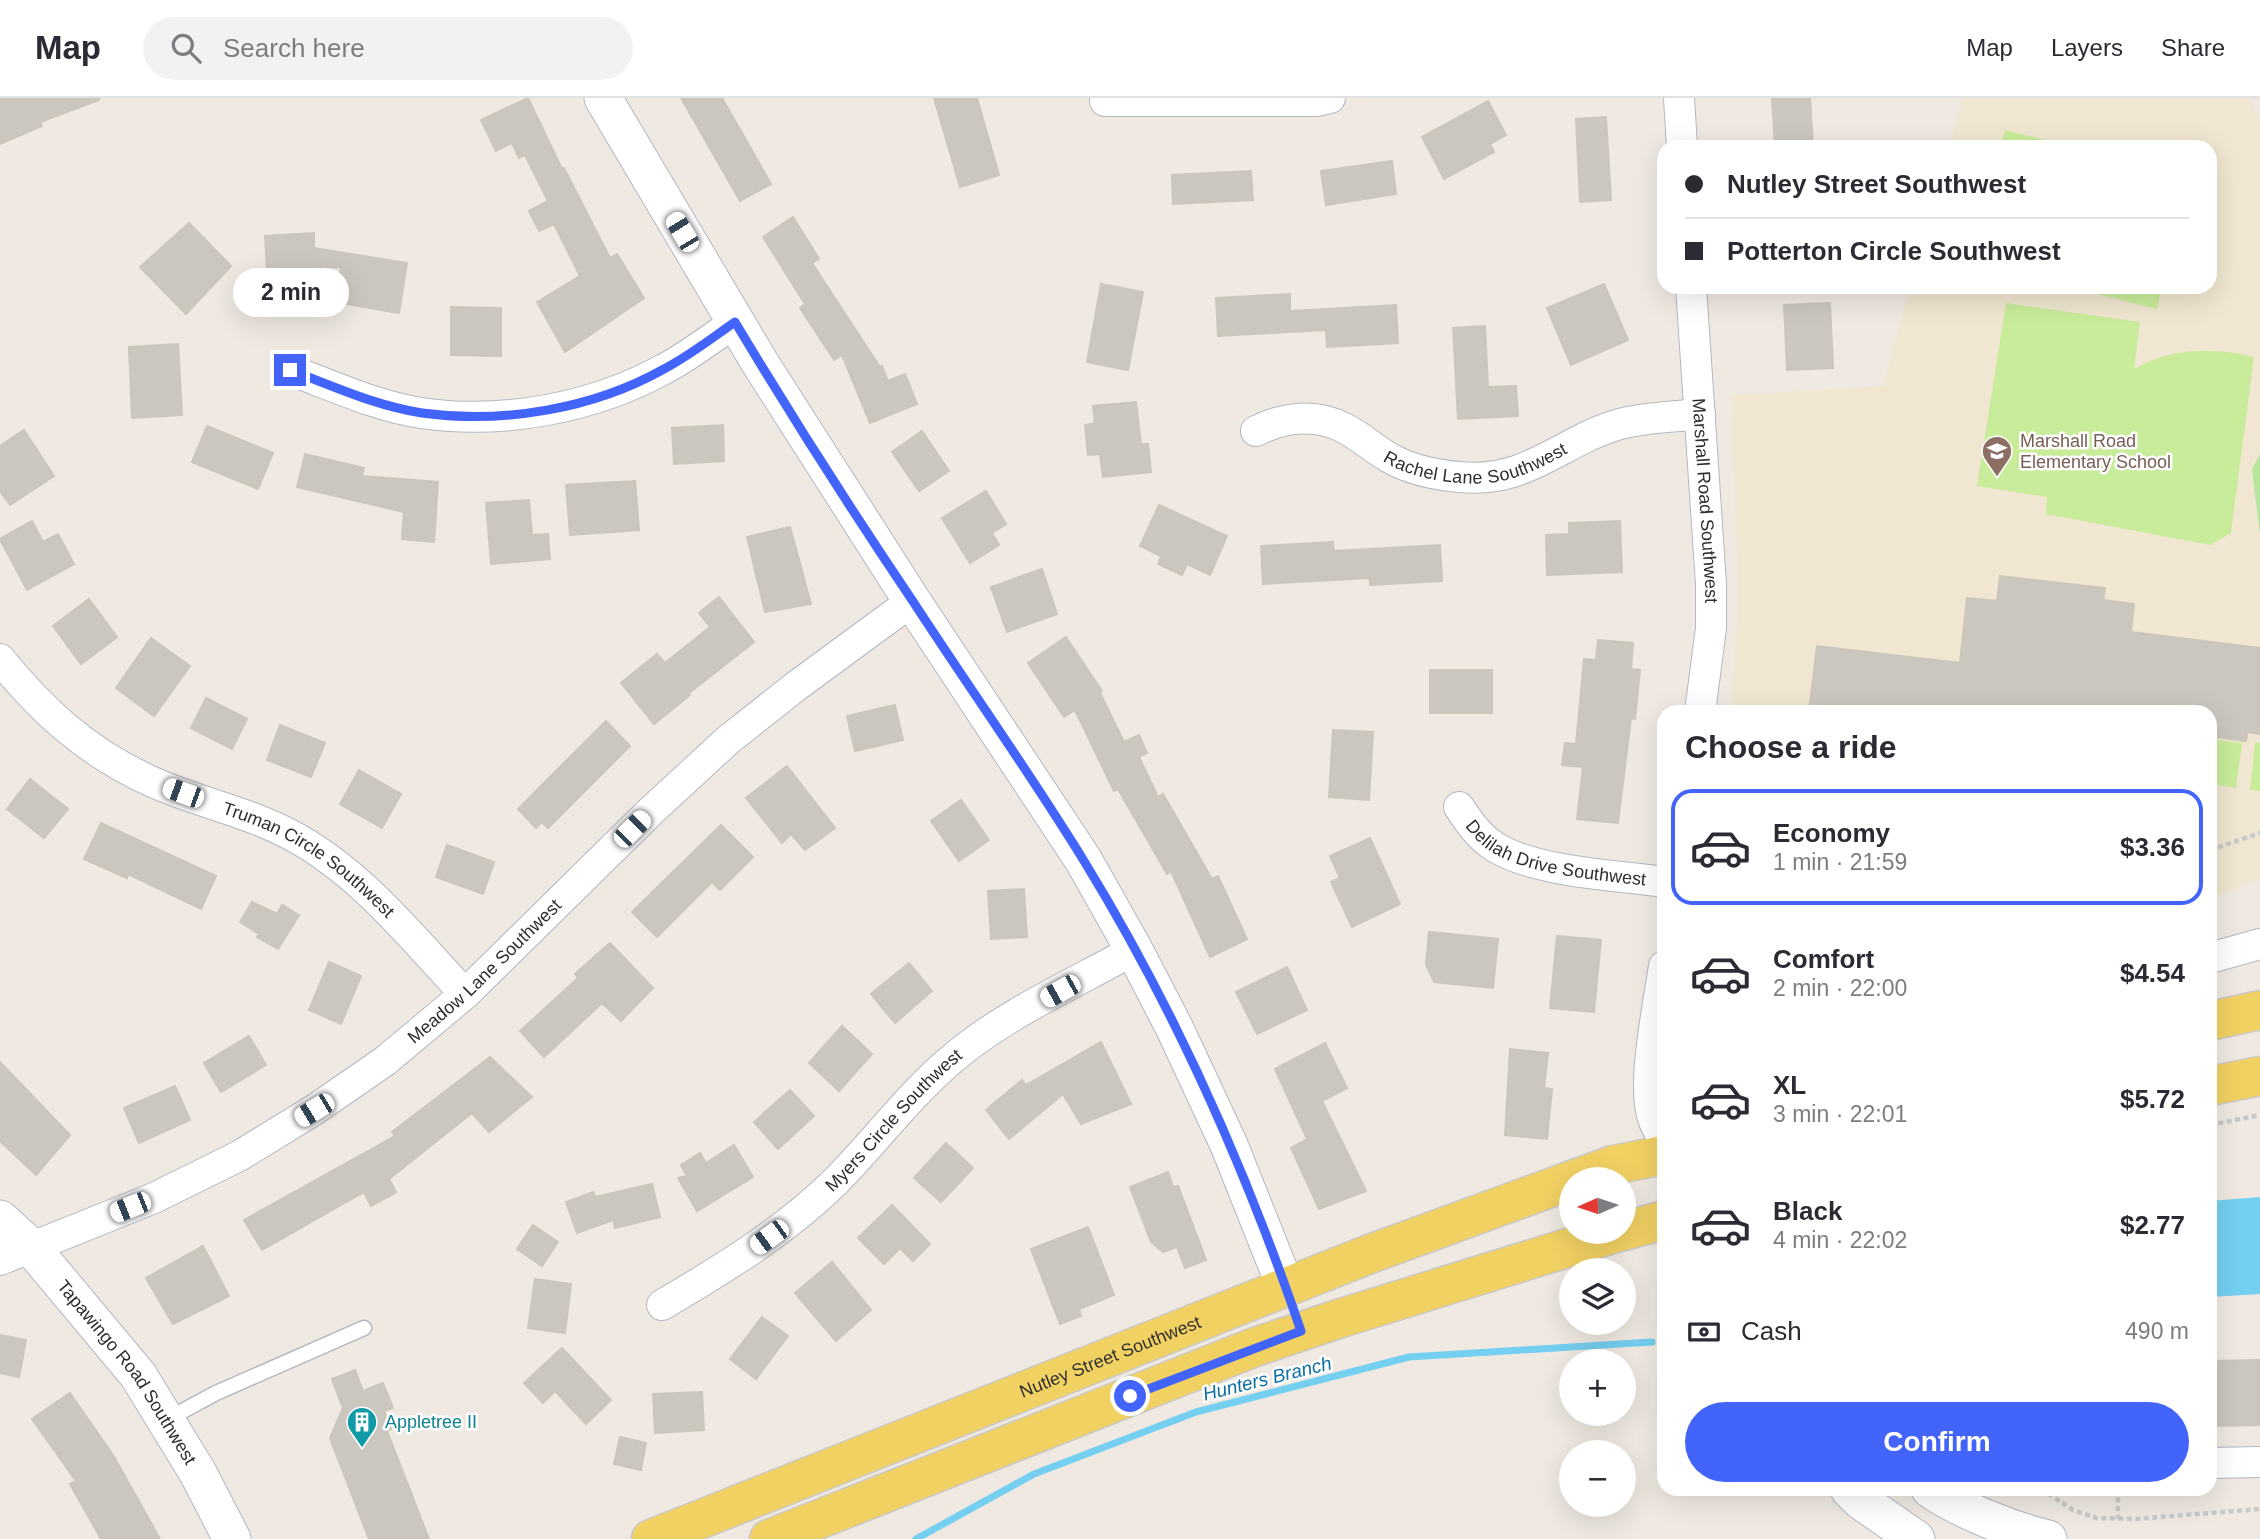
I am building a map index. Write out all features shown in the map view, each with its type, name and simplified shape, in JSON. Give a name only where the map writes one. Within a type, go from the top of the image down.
[{"type":"main road","points":[[2217,1019],[2260,1010]]},
{"type":"main road","points":[[2217,1085],[2260,1076]]},
{"type":"main road","name":"Nutley Street Southwest","points":[[1610,1167],[1657,1157]]},
{"type":"main road","name":"Nutley Street Southwest","points":[[651,1539],[1378,1251],[1559,1185]]},
{"type":"main road","points":[[1636,1228],[1657,1222]]},
{"type":"main road","points":[[769,1539],[1255,1347],[1580,1244]]},
{"type":"street","points":[[603,98],[735,322],[912,601],[1077,850],[1134,950],[1174,1027],[1229,1145],[1301,1331]]},
{"type":"street","points":[[1105,101],[1316,101],[1330,98]]},
{"type":"street","points":[[1679,98],[1682,140]]},
{"type":"street","name":"Marshall Road Southwest","points":[[1691,294],[1712,606],[1701,705]]},
{"type":"street","points":[[290,370],[378,403],[421,413],[466,416],[523,413],[572,405],[624,388],[665,369],[735,322]]},
{"type":"street","name":"Rachel Lane Southwest","points":[[1256,431],[1295,418],[1320,419],[1343,427],[1402,464],[1432,474],[1464,478],[1498,476],[1530,467],[1591,435],[1621,424],[1700,414]]},
{"type":"street","name":"Meadow Lane Southwest","points":[[16,1254],[153,1198],[239,1156],[314,1110],[385,1061],[465,994],[651,811],[728,740],[912,601]]},
{"type":"street","name":"Truman Circle Southwest","points":[[0,659],[29,695],[62,727],[101,754],[147,780],[247,814],[290,835],[327,858],[364,887],[465,994]]},
{"type":"street","name":"Delilah Drive Southwest","points":[[1459,807],[1483,838],[1516,858],[1539,864],[1657,881]]},
{"type":"street","points":[[2217,956],[2260,944]]},
{"type":"street","name":"Myers Circle Southwest","points":[[662,1305],[736,1261],[786,1225],[835,1182],[910,1097],[953,1058],[996,1027],[1134,950]]},
{"type":"street","points":[[1657,1028],[1651,1053],[1649,1096],[1657,1127]]},
{"type":"street","name":"Tapawingo Road Southwest","points":[[0,1219],[16,1254],[138,1375],[198,1473],[232,1539]]},
{"type":"street","points":[[2217,1463],[2260,1462]]},
{"type":"street","points":[[1856,1496],[1916,1539]]},
{"type":"street","points":[[1940,1496],[1974,1512],[2048,1539]]},
{"type":"lane","points":[[165,1420],[216,1393],[363,1328]]},
{"type":"path","points":[[2217,848],[2260,833]]},
{"type":"path","points":[[2217,1124],[2260,1115]]},
{"type":"path","points":[[2052,1496],[2073,1510],[2096,1518],[2118,1519],[2260,1509]]},
{"type":"path","points":[[2118,1496],[2118,1519]]},
{"type":"shaded area","name":"Marshall Road Elementary School","points":[[1963,98],[2250,98],[2260,122],[2260,879],[2217,896],[2217,705],[1732,705],[1738,596],[1732,395],[1883,386],[1908,294],[2217,294],[2217,140],[1951,140]]},
{"type":"green space","points":[[2005,130],[2046,140],[2003,140]]},
{"type":"green space","points":[[2097,294],[2160,294],[2157,309]]},
{"type":"green space","points":[[2006,303],[2140,322],[2134,369],[2163,357],[2193,351],[2254,357],[2231,533],[2210,545],[2046,514],[2047,497],[1977,486]]},
{"type":"green space","points":[[2260,454],[2260,535],[2252,469]]},
{"type":"green space","points":[[2217,740],[2242,743],[2236,788],[2217,785]]},
{"type":"green space","points":[[2255,743],[2260,743],[2260,791],[2250,790]]},
{"type":"water","points":[[2260,1197],[2260,1294],[2217,1297],[2217,1200]]},
{"type":"building","points":[[0,98],[99,100],[40,122],[42,126],[0,144]]},
{"type":"building","points":[[528,98],[562,169],[564,168],[610,258],[617,254],[644,298],[565,352],[537,302],[580,276],[554,224],[539,231],[529,211],[548,201],[525,155],[519,158],[512,143],[496,151],[481,120]]},
{"type":"building","points":[[681,98],[722,98],[771,184],[740,201]]},
{"type":"building","points":[[934,98],[977,98],[999,175],[960,187]]},
{"type":"building","points":[[1772,98],[1810,98],[1813,140],[1775,140]]},
{"type":"building","points":[[1488,101],[1506,135],[1490,144],[1494,152],[1444,179],[1422,137]]},
{"type":"building","points":[[1606,117],[1611,200],[1580,202],[1576,119]]},
{"type":"building","points":[[1392,161],[1396,194],[1326,205],[1321,171]]},
{"type":"building","points":[[1251,171],[1253,200],[1173,204],[1172,175]]},
{"type":"building","points":[[793,217],[819,259],[812,263],[880,367],[882,366],[888,381],[905,374],[917,404],[870,423],[842,355],[834,360],[800,308],[805,304],[763,237]]},
{"type":"building","points":[[189,223],[231,266],[186,314],[140,267]]},
{"type":"building","points":[[314,233],[314,248],[407,263],[399,313],[335,302],[341,267],[267,271],[265,236]]},
{"type":"building","points":[[1101,284],[1143,292],[1128,370],[1087,362]]},
{"type":"building","points":[[1604,284],[1628,340],[1571,365],[1547,308]]},
{"type":"building","points":[[1290,294],[1290,311],[1396,305],[1398,343],[1327,347],[1326,330],[1218,336],[1216,298]]},
{"type":"building","points":[[1830,303],[1833,368],[1787,370],[1784,305]]},
{"type":"building","points":[[451,307],[501,308],[501,356],[451,355]]},
{"type":"building","points":[[1485,326],[1488,387],[1516,386],[1518,416],[1458,419],[1453,328]]},
{"type":"building","points":[[178,344],[182,415],[132,418],[129,347]]},
{"type":"building","points":[[1136,402],[1141,444],[1148,444],[1151,472],[1103,477],[1100,454],[1088,455],[1085,425],[1095,423],[1093,406]]},
{"type":"building","points":[[723,425],[724,461],[674,464],[672,428]]},
{"type":"building","points":[[207,426],[273,453],[258,489],[192,462]]},
{"type":"building","points":[[24,430],[54,476],[10,505],[0,491],[0,446]]},
{"type":"building","points":[[922,431],[949,471],[919,491],[892,452]]},
{"type":"building","points":[[305,454],[364,468],[362,476],[438,482],[434,542],[402,539],[404,512],[297,487]]},
{"type":"building","points":[[635,481],[639,530],[570,535],[566,485]]},
{"type":"building","points":[[986,491],[1006,524],[992,533],[999,545],[970,563],[942,518]]},
{"type":"building","points":[[529,500],[532,535],[548,534],[550,559],[491,564],[486,503]]},
{"type":"building","points":[[1159,505],[1227,536],[1210,575],[1187,564],[1182,575],[1158,564],[1161,556],[1140,546]]},
{"type":"building","points":[[32,521],[43,542],[58,534],[74,564],[27,590],[0,539]]},
{"type":"building","points":[[1620,521],[1622,572],[1547,575],[1546,535],[1569,534],[1569,523]]},
{"type":"building","points":[[790,527],[811,604],[765,612],[747,537]]},
{"type":"building","points":[[1333,542],[1334,551],[1440,545],[1442,581],[1370,585],[1370,578],[1263,584],[1261,546]]},
{"type":"building","points":[[1042,569],[1057,614],[1007,632],[991,587]]},
{"type":"building","points":[[2000,576],[2105,588],[2103,600],[2134,604],[2131,632],[2260,648],[2260,734],[2247,732],[2246,741],[2217,737],[2217,705],[1810,705],[1817,646],[1960,663],[1967,598],[1997,601]]},
{"type":"building","points":[[719,597],[754,642],[654,724],[621,683],[657,654],[665,663],[710,627],[699,613]]},
{"type":"building","points":[[89,599],[117,637],[81,664],[53,626]]},
{"type":"building","points":[[1066,637],[1102,691],[1100,693],[1124,742],[1139,735],[1147,753],[1139,757],[1158,797],[1163,794],[1212,879],[1218,876],[1247,939],[1210,957],[1171,871],[1167,874],[1118,789],[1114,791],[1075,710],[1064,717],[1028,663]]},
{"type":"building","points":[[151,638],[190,666],[154,716],[116,688]]},
{"type":"building","points":[[1598,640],[1633,643],[1631,669],[1640,670],[1618,823],[1577,819],[1583,767],[1562,765],[1565,743],[1576,744],[1584,659],[1596,660]]},
{"type":"building","points":[[1430,670],[1492,670],[1492,713],[1430,713]]},
{"type":"building","points":[[206,698],[247,719],[232,749],[191,728]]},
{"type":"building","points":[[895,705],[903,740],[855,751],[847,716]]},
{"type":"building","points":[[606,721],[630,746],[548,828],[542,822],[536,828],[518,809]]},
{"type":"building","points":[[280,725],[325,743],[311,777],[267,760]]},
{"type":"building","points":[[1333,730],[1373,732],[1369,800],[1329,797]]},
{"type":"building","points":[[787,766],[835,828],[805,850],[791,834],[782,843],[746,798]]},
{"type":"building","points":[[359,770],[401,794],[382,828],[340,804]]},
{"type":"building","points":[[30,779],[68,809],[44,838],[7,809]]},
{"type":"building","points":[[961,800],[989,840],[959,861],[931,821]]},
{"type":"building","points":[[101,823],[216,876],[201,909],[128,874],[127,878],[84,859]]},
{"type":"building","points":[[721,825],[753,857],[720,890],[712,882],[657,937],[632,912]]},
{"type":"building","points":[[1370,838],[1400,904],[1352,927],[1331,882],[1340,878],[1330,856]]},
{"type":"building","points":[[447,845],[494,862],[483,894],[436,877]]},
{"type":"building","points":[[1024,889],[1027,937],[991,939],[988,891]]},
{"type":"building","points":[[252,902],[277,914],[282,905],[299,915],[278,949],[257,937],[259,934],[240,922]]},
{"type":"building","points":[[1429,932],[1498,939],[1493,988],[1434,982],[1426,964]]},
{"type":"building","points":[[1557,936],[1601,940],[1594,1012],[1550,1008]]},
{"type":"building","points":[[610,943],[653,988],[621,1021],[602,1003],[544,1057],[520,1031],[578,978],[575,974]]},
{"type":"building","points":[[329,962],[361,976],[341,1024],[309,1010]]},
{"type":"building","points":[[909,963],[932,991],[895,1023],[871,994]]},
{"type":"building","points":[[1287,967],[1307,1010],[1257,1034],[1236,992]]},
{"type":"building","points":[[842,1026],[872,1054],[839,1091],[809,1063]]},
{"type":"building","points":[[249,1036],[266,1065],[221,1092],[204,1063]]},
{"type":"building","points":[[1101,1042],[1131,1104],[1081,1124],[1063,1094],[1009,1139],[986,1110],[1022,1080],[1026,1085]]},
{"type":"building","points":[[1325,1043],[1347,1088],[1322,1101],[1366,1191],[1319,1209],[1291,1148],[1307,1139],[1275,1069]]},
{"type":"building","points":[[1510,1049],[1548,1053],[1544,1088],[1552,1089],[1547,1139],[1505,1135]]},
{"type":"building","points":[[490,1057],[532,1097],[489,1132],[472,1113],[389,1179],[396,1192],[371,1206],[364,1192],[262,1250],[244,1220],[395,1136],[392,1132]]},
{"type":"building","points":[[0,1062],[70,1135],[36,1175],[0,1141]]},
{"type":"building","points":[[175,1086],[190,1120],[139,1143],[124,1108]]},
{"type":"building","points":[[790,1090],[814,1116],[778,1149],[754,1122]]},
{"type":"building","points":[[946,1143],[973,1168],[941,1202],[914,1178]]},
{"type":"building","points":[[734,1145],[753,1177],[697,1211],[678,1178],[687,1176],[681,1165],[700,1153],[706,1163]]},
{"type":"building","points":[[1168,1172],[1173,1187],[1178,1186],[1206,1260],[1185,1268],[1177,1247],[1163,1252],[1151,1242],[1130,1187]]},
{"type":"building","points":[[652,1184],[660,1217],[615,1228],[613,1220],[577,1233],[566,1202],[593,1192],[595,1197]]},
{"type":"building","points":[[892,1205],[930,1244],[913,1261],[900,1248],[884,1264],[858,1238]]},
{"type":"building","points":[[533,1225],[558,1242],[542,1266],[517,1249]]},
{"type":"building","points":[[1088,1227],[1114,1295],[1079,1309],[1081,1316],[1060,1324],[1031,1249]]},
{"type":"building","points":[[203,1246],[229,1296],[173,1324],[146,1278]]},
{"type":"building","points":[[832,1262],[871,1310],[836,1341],[795,1293]]},
{"type":"building","points":[[535,1279],[571,1284],[565,1333],[528,1328]]},
{"type":"building","points":[[762,1317],[788,1336],[756,1379],[730,1359]]},
{"type":"building","points":[[0,1335],[26,1340],[19,1377],[0,1373]]},
{"type":"building","points":[[562,1348],[611,1400],[586,1424],[555,1391],[543,1403],[524,1383]]},
{"type":"building","points":[[2260,1360],[2260,1425],[2217,1426],[2217,1361]]},
{"type":"building","name":"Appletree II","points":[[355,1370],[363,1391],[383,1383],[393,1408],[384,1411],[391,1429],[387,1431],[429,1539],[369,1539],[330,1438],[343,1408],[332,1379]]},
{"type":"building","points":[[702,1392],[704,1430],[655,1433],[653,1394]]},
{"type":"building","points":[[70,1393],[113,1455],[160,1539],[101,1539],[70,1484],[76,1481],[32,1419]]},
{"type":"building","points":[[620,1437],[646,1443],[641,1470],[614,1464]]},
{"type":"waterway","name":"Hunters Branch","points":[[916,1539],[1034,1474],[1196,1412],[1409,1357],[1652,1342]]},
{"type":"place","name":"Marshall Road Elementary School","points":[[1997,478]]},
{"type":"place","name":"Appletree II","points":[[362,1449]]},
{"type":"route","points":[[290,370],[378,403],[421,413],[466,416],[523,413],[572,405],[624,388],[665,369],[735,322],[912,601],[1020,761],[1097,883],[1174,1027],[1229,1145],[1286,1288],[1301,1331],[1130,1396]]}]
